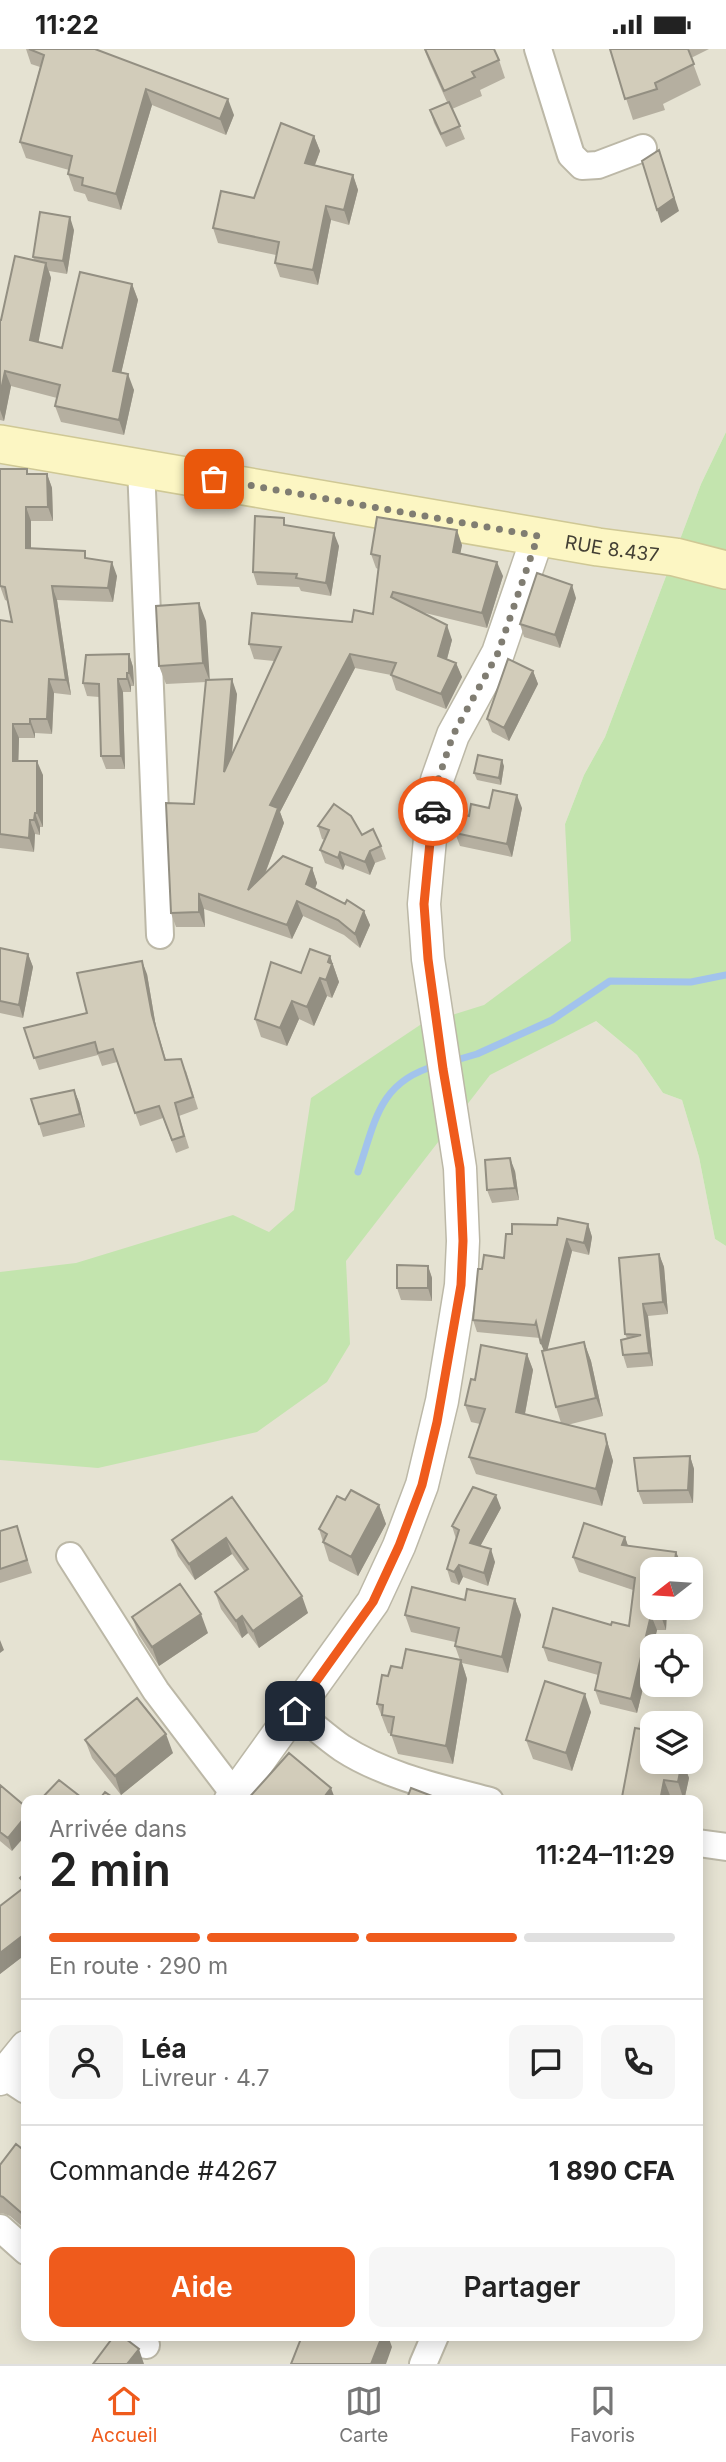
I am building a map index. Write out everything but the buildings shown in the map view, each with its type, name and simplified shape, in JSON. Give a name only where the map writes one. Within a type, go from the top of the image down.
[{"type":"main road","name":"RUE 8.437","points":[[0,444],[675,557],[726,570]]},
{"type":"street","points":[[538,49],[571,155],[582,166],[598,166],[643,148]]},
{"type":"street","points":[[141,466],[160,935]]},
{"type":"street","points":[[235,1795],[373,1602],[399,1546],[422,1485],[442,1401],[461,1285],[463,1241],[460,1168],[428,959],[424,904],[438,780],[453,735],[498,653],[538,536]]},
{"type":"street","points":[[70,1556],[156,1691],[231,1795]]},
{"type":"street","points":[[295,1711],[344,1749],[376,1765],[467,1795]]},
{"type":"street","points":[[703,1844],[726,1847]]},
{"type":"street","points":[[10,2081],[21,2058]]},
{"type":"street","points":[[0,2228],[21,2247]]},
{"type":"street","points":[[423,2364],[433,2341]]},
{"type":"shaded area","points":[[0,49],[726,49],[726,432],[701,484],[605,737],[584,775],[565,824],[596,1021],[637,1055],[663,1093],[682,1100],[699,1157],[715,1239],[726,1246],[726,2364],[0,2364]]},
{"type":"green space","points":[[726,432],[726,1246],[715,1239],[699,1157],[682,1100],[663,1093],[637,1055],[596,1021],[490,1075],[346,1261],[350,1344],[327,1382],[257,1432],[98,1468],[0,1460],[0,1272],[76,1263],[233,1215],[269,1232],[294,1210],[311,1098],[420,1025],[484,1005],[571,941],[565,824],[584,775],[605,737],[701,484]]},
{"type":"waterway","points":[[453,1061],[477,1054],[552,1020],[610,981],[691,982],[726,975]]},
{"type":"waterway","points":[[358,1172],[375,1121],[390,1094],[401,1082],[435,1066]]},
{"type":"way so far","points":[[214,479],[538,536],[498,653],[453,735],[438,780],[433,811]]},
{"type":"route","points":[[295,1711],[373,1602],[399,1546],[422,1485],[442,1401],[461,1285],[463,1241],[460,1168],[428,959],[424,904],[433,811]]}]
